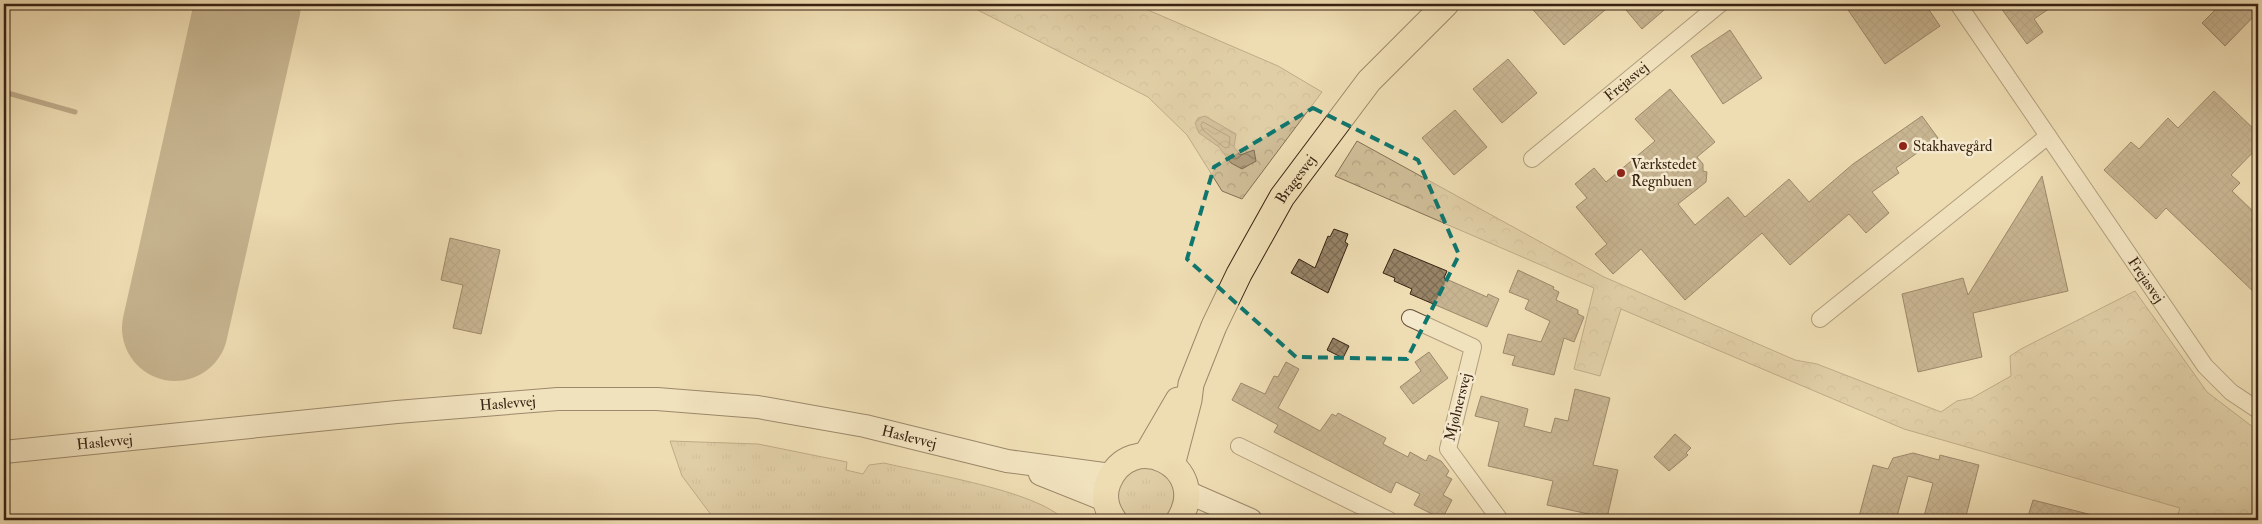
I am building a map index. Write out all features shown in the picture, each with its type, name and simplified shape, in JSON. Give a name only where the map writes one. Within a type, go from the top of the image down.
[{"type":"main road","name":"Bragesvej","points":[[1172,465],[1189,400],[1191,384],[1214,326],[1239,274],[1282,197],[1369,81],[1446,4]]},
{"type":"main road","name":"Bragesvej","points":[[1146,455],[1179,397],[1191,384]]},
{"type":"main road","name":"Haslevvej","points":[[4,452],[377,414],[539,401],[647,399],[758,407],[865,426],[1007,461],[1111,475]]},
{"type":"main road","points":[[1110,510],[1106,487],[1111,475],[1126,461],[1146,455],[1158,457],[1172,465],[1182,477],[1187,492],[1184,520]]},
{"type":"main road","name":"Haslevvej","points":[[1007,461],[1110,510]]},
{"type":"main road","points":[[1187,492],[1251,520]]},
{"type":"street","name":"Frejasvej","points":[[1532,159],[1720,4]]},
{"type":"street","name":"Frejasvej","points":[[1958,4],[2205,366],[2231,392],[2258,410]]},
{"type":"street","points":[[1820,319],[2048,136]]},
{"type":"street","name":"Mjølnersvej","points":[[1410,318],[1474,347],[1448,449],[1500,520]]},
{"type":"street","points":[[1239,446],[1389,520]]},
{"type":"highlighted area","points":[[1313,108],[1418,160],[1459,255],[1407,359],[1296,357],[1187,259],[1214,167]]},
{"type":"green space","points":[[966,4],[1134,4],[1278,66],[1322,92],[1242,199],[1222,191],[1187,135],[1148,97]]},
{"type":"green space","points":[[1357,141],[1604,277],[1795,360],[1817,364],[1941,412],[1957,401],[1972,398],[2011,376],[2010,356],[2021,349],[2135,291],[2207,392],[2258,431],[2258,514],[2248,520],[2176,520],[2180,508],[1904,429],[1621,309],[1600,376],[1574,369],[1594,288],[1335,176]]},
{"type":"green space","points":[[670,441],[758,444],[847,462],[846,470],[863,474],[869,465],[884,463],[980,484],[1006,492],[1031,500],[1064,520],[715,520],[682,476]]},
{"type":"green space","points":[[1144,467],[1158,470],[1171,481],[1174,495],[1173,502],[1167,515],[1162,520],[1130,520],[1122,515],[1119,509],[1117,503],[1118,488],[1124,476],[1129,472]]},
{"type":"water","points":[[1205,116],[1236,134],[1234,147],[1240,155],[1254,150],[1256,161],[1242,169],[1231,163],[1219,147],[1199,133],[1195,123],[1198,118]]},
{"type":"building","points":[[1528,4],[1612,4],[1564,45]]},
{"type":"building","points":[[1621,4],[1671,4],[1642,29]]},
{"type":"building","points":[[1844,4],[1925,4],[1940,26],[1885,64]]},
{"type":"building","points":[[1998,4],[2056,4],[2034,19],[2043,32],[2027,44]]},
{"type":"building","points":[[2221,4],[2258,4],[2258,12],[2225,46],[2202,23]]},
{"type":"building","points":[[1730,30],[1762,78],[1723,104],[1691,56]]},
{"type":"building","points":[[1508,59],[1537,93],[1502,123],[1473,89]]},
{"type":"building","points":[[1670,89],[1715,142],[1697,157],[1703,164],[1703,171],[1707,172],[1706,182],[1678,204],[1695,225],[1728,197],[1745,217],[1789,179],[1809,202],[1853,164],[1922,116],[1938,138],[1896,168],[1899,173],[1872,192],[1889,213],[1866,233],[1849,214],[1790,265],[1762,233],[1685,300],[1641,249],[1613,274],[1595,254],[1607,244],[1576,207],[1587,198],[1575,184],[1594,168],[1606,182],[1655,141],[1635,119]]},
{"type":"building","points":[[2214,91],[2258,133],[2258,147],[2231,175],[2240,183],[2232,191],[2258,216],[2258,296],[2166,208],[2156,219],[2104,170],[2131,142],[2139,149],[2168,118],[2178,128]]},
{"type":"building","points":[[1455,110],[1487,147],[1454,175],[1422,138]]},
{"type":"building","points":[[2042,176],[2068,291],[1973,313],[1982,357],[1918,372],[1902,294],[1963,278],[1968,295]]},
{"type":"building","points":[[1334,229],[1348,234],[1345,242],[1348,244],[1328,293],[1291,273],[1299,259],[1315,268],[1328,236],[1330,237]]},
{"type":"building","points":[[450,238],[500,250],[481,334],[453,328],[463,285],[441,280]]},
{"type":"building","points":[[1394,249],[1447,271],[1444,278],[1487,297],[1488,294],[1499,299],[1487,327],[1410,294],[1412,289],[1394,281],[1395,278],[1383,273]]},
{"type":"building","points":[[1518,270],[1554,287],[1553,289],[1559,292],[1556,300],[1578,310],[1578,314],[1584,317],[1574,342],[1564,338],[1554,375],[1512,365],[1515,356],[1503,353],[1508,334],[1541,342],[1550,321],[1525,309],[1529,300],[1509,292]]},
{"type":"building","points":[[1333,338],[1349,346],[1343,358],[1327,350]]},
{"type":"building","points":[[1429,352],[1448,378],[1413,404],[1400,387],[1421,371],[1415,362]]},
{"type":"building","points":[[1286,362],[1299,369],[1278,408],[1320,431],[1332,414],[1336,416],[1338,413],[1386,438],[1383,444],[1408,457],[1410,452],[1426,461],[1429,455],[1441,461],[1449,471],[1446,476],[1452,479],[1443,495],[1452,500],[1442,519],[1414,505],[1420,494],[1396,482],[1391,493],[1274,432],[1278,425],[1232,400],[1241,383],[1265,394],[1274,376],[1278,377]]},
{"type":"building","points":[[1575,389],[1610,398],[1593,465],[1618,470],[1607,518],[1547,505],[1553,481],[1488,466],[1499,422],[1475,416],[1481,396],[1528,409],[1524,426],[1551,433],[1555,418],[1568,421]]},
{"type":"building","points":[[1675,434],[1691,448],[1686,453],[1688,455],[1669,471],[1654,457]]},
{"type":"building","points":[[1913,453],[1939,460],[1940,455],[1979,465],[1965,520],[1923,520],[1933,483],[1908,476],[1896,520],[1858,520],[1873,465],[1888,469],[1893,458]]},
{"type":"building","points":[[2033,500],[2096,516],[2095,520],[2027,520]]},
{"type":"waterway","points":[[4,92],[75,112]]},
{"type":"runway","points":[[175,328],[248,4]]},
{"type":"place","name":"Stakhavegård","points":[[1903,146]]},
{"type":"place","name":"Værkstedet Regnbuen","points":[[1621,173]]}]
